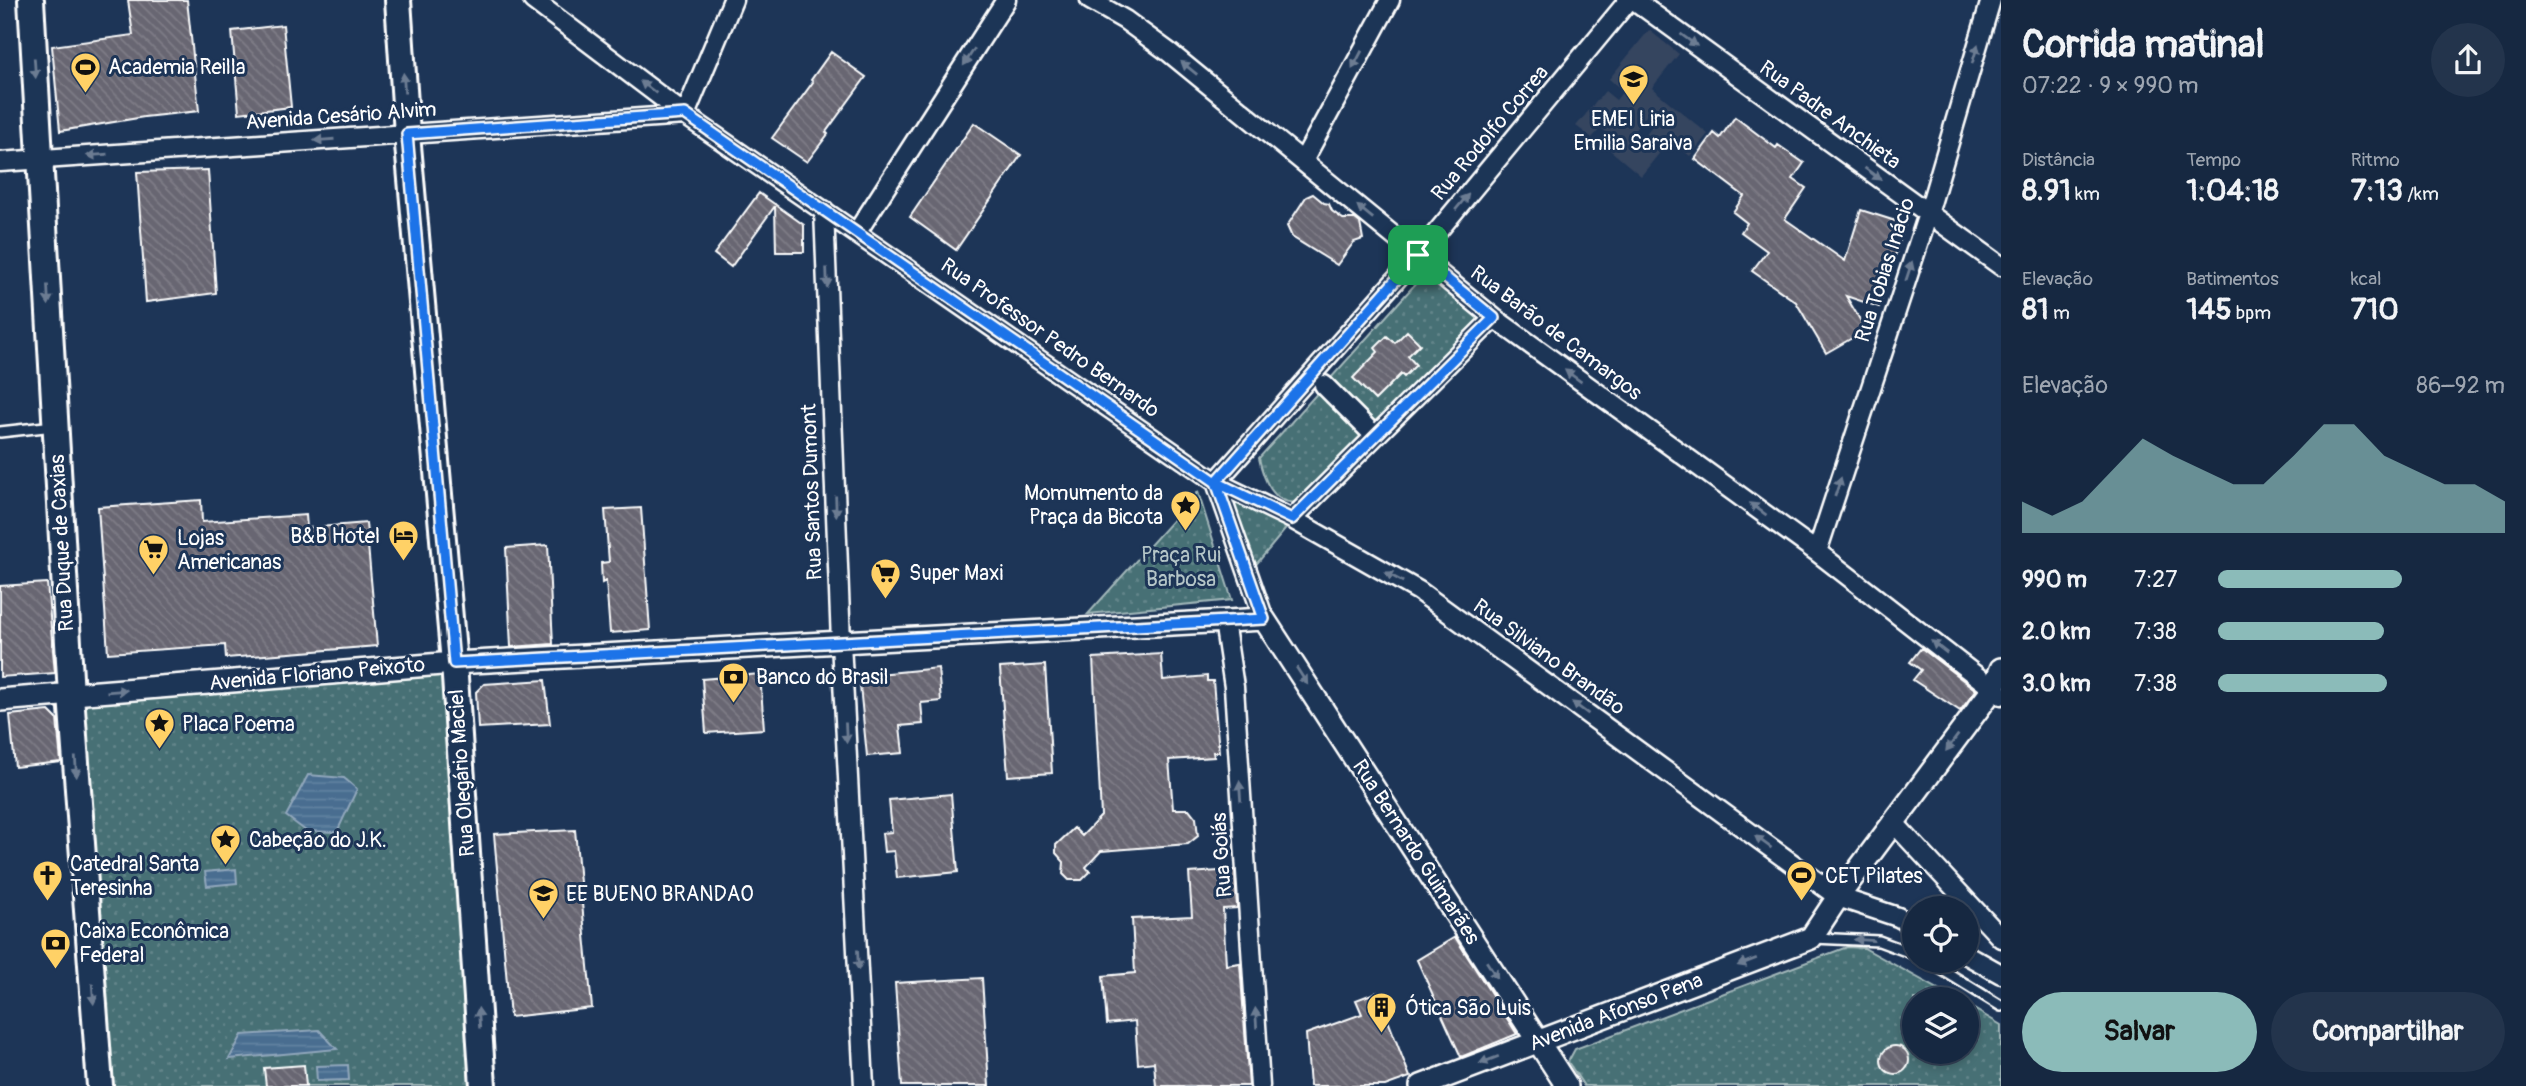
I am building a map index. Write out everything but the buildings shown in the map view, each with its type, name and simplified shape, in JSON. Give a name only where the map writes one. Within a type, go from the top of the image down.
[{"type":"main road","name":"Rua Duque de Caxias","points":[[31,0],[71,695],[100,1086]]},
{"type":"main road","name":"Rua Olegário Maciel","points":[[398,0],[407,134],[454,663],[484,1086]]},
{"type":"street","points":[[533,0],[685,114],[857,232],[1006,0]]},
{"type":"street","points":[[685,114],[733,0]]},
{"type":"street","name":"Rua Barão de Camargos","points":[[1090,0],[1125,20],[1170,53],[1494,318],[1998,684]]},
{"type":"street","points":[[1303,161],[1390,0]]},
{"type":"street","name":"Rua Padre Anchieta","points":[[1632,0],[2001,266]]},
{"type":"street","name":"Rua Rodolfo Correa","points":[[1216,482],[1418,255],[1632,0]]},
{"type":"street","name":"Rua Tobias Inácio","points":[[1817,552],[1928,214],[1991,0]]},
{"type":"street","name":"Avenida Cesário Alvim","points":[[0,162],[685,114]]},
{"type":"street","name":"Rua Santos Dumont","points":[[824,210],[841,642],[864,1086]]},
{"type":"street","name":"Rua Professor Pedro Bernardo","points":[[857,232],[1216,482]]},
{"type":"street","points":[[1292,519],[1494,318]]},
{"type":"street","points":[[1324,386],[1375,436]]},
{"type":"street","points":[[1216,482],[1264,619]]},
{"type":"street","name":"Rua Silviano Brandão","points":[[1216,482],[1292,519],[1419,591],[1838,897],[1902,919]]},
{"type":"street","name":"Avenida Floriano Peixoto","points":[[0,700],[454,663],[1264,619]]},
{"type":"street","name":"Rua Bernardo Guimarães","points":[[1264,619],[1567,1086]]},
{"type":"street","name":"Rua Goiás","points":[[1224,621],[1234,687],[1260,1086]]},
{"type":"street","points":[[1811,938],[1893,822],[1998,684]]},
{"type":"street","points":[[1893,822],[2001,938]]},
{"type":"street","name":"Avenida Afonso Pena","points":[[1420,1086],[1811,938]]},
{"type":"street","points":[[1979,962],[2001,974]]},
{"type":"lane","points":[[0,432],[55,426]]},
{"type":"lane","points":[[1811,938],[1879,941],[1902,950]]},
{"type":"lane","points":[[1947,973],[2001,1006]]},
{"type":"shaded area","name":"EMEI Liria Emilia Saraiva","points":[[1649,30],[1679,54],[1652,88],[1708,134],[1690,156],[1670,140],[1641,176],[1604,145],[1611,136],[1601,128],[1592,138],[1576,126],[1605,91],[1616,100],[1623,91],[1609,79]],"holes":[[[1650,111],[1658,118],[1638,144],[1629,137]]]},
{"type":"shaded area","points":[[308,775],[344,778],[357,789],[337,832],[306,831],[286,816]]},
{"type":"shaded area","points":[[236,869],[237,883],[207,886],[205,872]]},
{"type":"shaded area","points":[[319,1030],[337,1049],[229,1059],[242,1035]]},
{"type":"shaded area","points":[[348,1065],[349,1080],[317,1081],[316,1066]]},
{"type":"green space","points":[[1427,271],[1482,319],[1298,502],[1282,500],[1267,482],[1259,458]]},
{"type":"green space","name":"Praça Rui Barbosa","points":[[1198,492],[1232,600],[1088,614]]},
{"type":"green space","points":[[1229,496],[1289,525],[1254,567]]},
{"type":"green space","points":[[463,662],[485,1086],[100,1086],[71,695]]},
{"type":"green space","points":[[1847,947],[1864,948],[1902,969],[1902,973],[1909,973],[1934,987],[1902,987],[1902,1064],[1979,1064],[1979,1012],[2001,1025],[2001,1086],[1584,1086],[1568,1062],[1575,1049]]},
{"type":"place","name":"Academia Reilla","points":[[85,94]]},
{"type":"place","name":"EMEI Liria Emilia Saraiva","points":[[1633,106]]},
{"type":"place","name":"Momumento da Praça da Bicota","points":[[1186,532]]},
{"type":"place","name":"B&B Hotel","points":[[403,563]]},
{"type":"place","name":"Lojas Americanas","points":[[154,577]]},
{"type":"place","name":"Super Maxi","points":[[886,600]]},
{"type":"place","name":"Banco do Brasil","points":[[733,704]]},
{"type":"place","name":"Placa Poema","points":[[159,751]]},
{"type":"place","name":"Cabeção do J.K.","points":[[226,867]]},
{"type":"place","name":"Catedral Santa Teresinha","points":[[47,903]]},
{"type":"place","name":"CET Pilates","points":[[1802,903]]},
{"type":"place","name":"EE BUENO BRANDAO","points":[[543,921]]},
{"type":"place","name":"Caixa Econômica Federal","points":[[56,970]]},
{"type":"place","name":"Ótica São Luis","points":[[1382,1035]]},
{"type":"route","points":[[1418,255],[1216,482],[685,114],[407,134],[454,663],[1264,619],[1216,482],[1292,519],[1494,318],[1418,255]]}]
